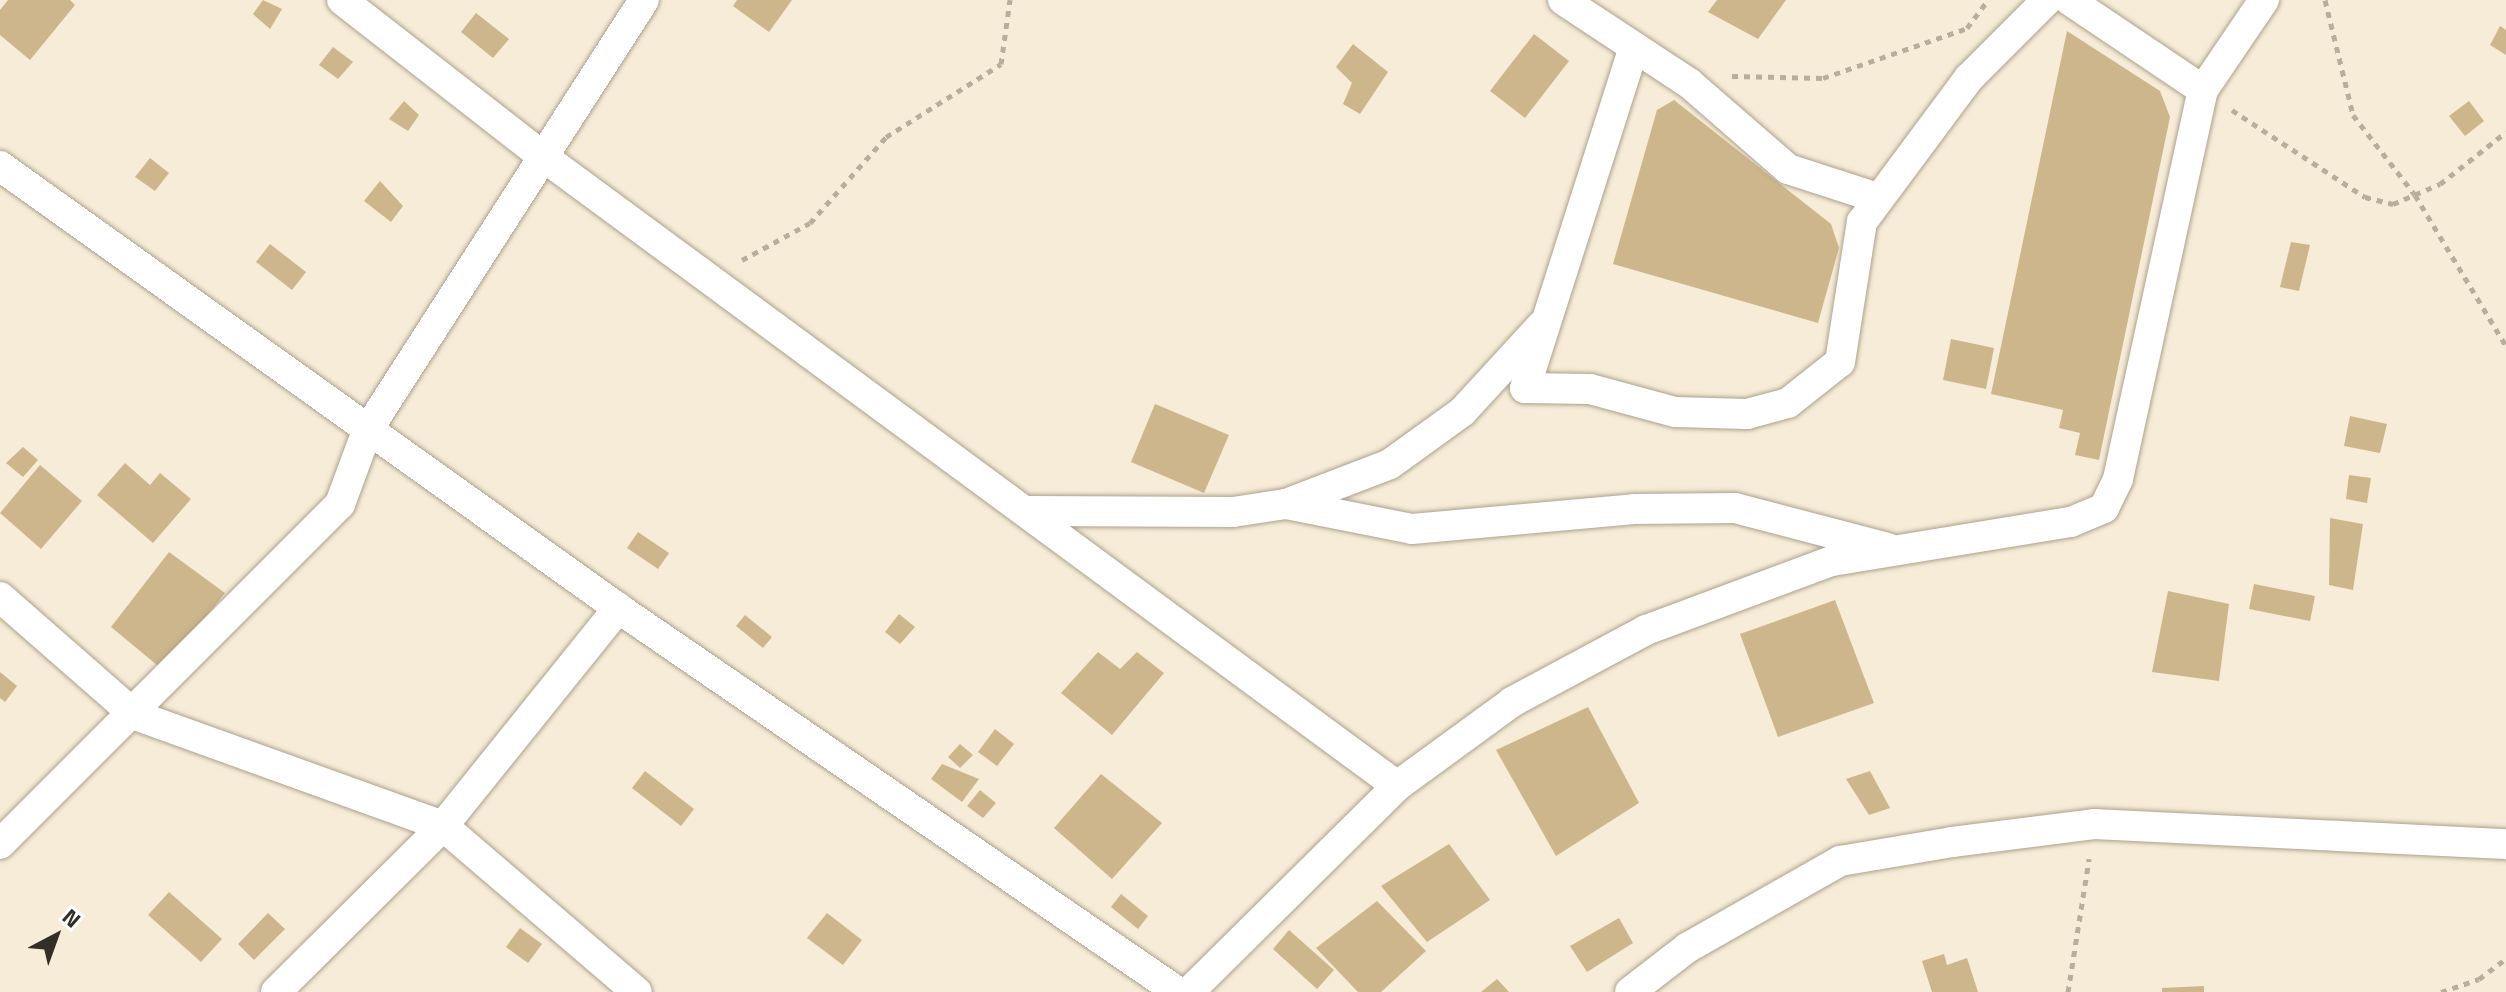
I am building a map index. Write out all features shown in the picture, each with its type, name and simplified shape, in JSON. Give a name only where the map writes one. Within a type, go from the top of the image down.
[{"type":"street","points":[[342,0],[545,158],[1030,511],[1397,786]]},
{"type":"street","points":[[0,844],[135,715],[340,504],[367,431],[644,0]]},
{"type":"street","points":[[1563,0],[1633,50],[1689,83],[1788,169],[1878,198]]},
{"type":"street","points":[[1633,50],[1525,388],[1590,389],[1712,417],[1788,403],[1840,362],[1862,222],[1969,78],[2047,0]]},
{"type":"street","points":[[2069,0],[2203,90]]},
{"type":"street","points":[[1189,992],[1397,786],[1512,702],[1646,630],[1832,561],[2071,522],[2104,508],[2118,479],[2203,90],[2264,0]]},
{"type":"street","points":[[0,166],[618,608],[1178,992]]},
{"type":"street","points":[[1030,511],[1233,512],[1286,504],[1390,464],[1438,430],[1547,319]]},
{"type":"street","points":[[1286,504],[1412,529],[1634,509],[1735,508],[1897,551]]},
{"type":"street","points":[[0,597],[135,715],[443,826],[637,992]]},
{"type":"street","points":[[276,992],[443,826],[618,608]]},
{"type":"street","points":[[1630,992],[1687,948],[1840,861],[2094,824],[2506,844]]},
{"type":"path","points":[[693,266],[755,258],[810,223],[886,137],[1001,64],[1010,0]]},
{"type":"path","points":[[1689,83],[1745,75],[1823,78],[1967,28],[1988,0]]},
{"type":"path","points":[[2325,0],[2353,115],[2415,195],[2506,346]]},
{"type":"path","points":[[2203,90],[2365,197],[2393,204],[2415,195],[2506,132]]},
{"type":"path","points":[[2068,992],[2094,824]]},
{"type":"path","points":[[2441,992],[2479,979],[2506,959]]},
{"type":"building","points":[[8,0],[70,0],[75,5],[30,60],[0,35],[0,10]]},
{"type":"building","points":[[263,0],[282,9],[270,29],[253,14]]},
{"type":"building","points":[[737,0],[792,0],[769,32],[733,6]]},
{"type":"building","points":[[1717,0],[1786,0],[1758,39],[1708,12]]},
{"type":"building","points":[[476,13],[509,39],[493,58],[461,32]]},
{"type":"building","points":[[2500,26],[2506,30],[2506,55],[2490,45]]},
{"type":"building","points":[[2067,31],[2160,91],[2170,117],[2099,460],[2075,455],[2080,433],[2059,428],[2063,410],[1991,394]]},
{"type":"building","points":[[1534,34],[1569,61],[1525,118],[1490,91]]},
{"type":"building","points":[[1353,44],[1388,72],[1360,114],[1343,104],[1352,83],[1336,67]]},
{"type":"building","points":[[333,47],[353,62],[338,79],[319,65]]},
{"type":"building","points":[[1674,100],[1831,224],[1839,248],[1818,323],[1613,264],[1657,110]]},
{"type":"building","points":[[404,101],[419,115],[408,131],[389,119]]},
{"type":"building","points":[[2469,101],[2484,121],[2465,136],[2449,116]]},
{"type":"building","points":[[150,158],[169,173],[155,191],[135,177]]},
{"type":"building","points":[[380,181],[403,206],[391,222],[364,201]]},
{"type":"building","points":[[2291,242],[2310,245],[2299,291],[2280,287]]},
{"type":"building","points":[[270,244],[306,272],[292,290],[256,262]]},
{"type":"building","points":[[1951,339],[1994,348],[1986,389],[1943,380]]},
{"type":"building","points":[[1155,404],[1229,435],[1204,493],[1131,462]]},
{"type":"building","points":[[2350,416],[2387,424],[2380,453],[2344,446]]},
{"type":"building","points":[[23,447],[38,460],[23,477],[6,463]]},
{"type":"building","points":[[125,463],[150,485],[160,473],[191,499],[153,543],[97,495]]},
{"type":"building","points":[[40,465],[82,501],[41,549],[0,513]]},
{"type":"building","points":[[2349,475],[2371,478],[2367,503],[2346,499]]},
{"type":"building","points":[[2330,518],[2363,524],[2353,590],[2329,585]]},
{"type":"building","points":[[638,532],[669,553],[658,569],[627,548]]},
{"type":"building","points":[[169,552],[225,593],[163,670],[111,627]]},
{"type":"building","points":[[2254,584],[2315,596],[2310,621],[2249,609]]},
{"type":"building","points":[[2168,591],[2229,604],[2219,681],[2152,672]]},
{"type":"building","points":[[1835,600],[1874,703],[1778,737],[1740,634]]},
{"type":"building","points":[[899,614],[915,627],[900,644],[885,632]]},
{"type":"building","points":[[745,615],[772,637],[763,648],[736,626]]},
{"type":"building","points":[[1098,652],[1120,669],[1137,652],[1164,673],[1112,735],[1061,693]]},
{"type":"building","points":[[0,672],[17,686],[5,702],[0,698]]},
{"type":"building","points":[[1588,707],[1639,803],[1556,856],[1496,750]]},
{"type":"building","points":[[995,729],[1014,744],[997,766],[978,752]]},
{"type":"building","points":[[960,744],[973,755],[960,768],[948,757]]},
{"type":"building","points":[[942,764],[979,779],[962,802],[931,779]]},
{"type":"building","points":[[645,771],[694,809],[681,826],[632,788]]},
{"type":"building","points":[[1870,771],[1890,808],[1869,815],[1846,779]]},
{"type":"building","points":[[1101,774],[1162,823],[1112,879],[1054,828]]},
{"type":"building","points":[[980,790],[996,803],[983,818],[967,806]]},
{"type":"building","points":[[1449,844],[1490,900],[1427,942],[1381,886]]},
{"type":"building","points":[[169,892],[222,939],[201,962],[148,915]]},
{"type":"building","points":[[1121,894],[1148,916],[1138,929],[1111,907]]},
{"type":"building","points":[[1377,901],[1426,951],[1381,992],[1358,992],[1316,948]]},
{"type":"building","points":[[268,913],[285,929],[254,960],[238,944]]},
{"type":"building","points":[[827,913],[862,940],[843,965],[807,938]]},
{"type":"building","points":[[1619,918],[1633,943],[1587,972],[1570,946]]},
{"type":"building","points":[[520,928],[542,944],[528,963],[506,947]]},
{"type":"building","points":[[1289,930],[1334,970],[1317,989],[1273,949]]},
{"type":"building","points":[[1944,954],[1947,965],[1967,958],[1978,992],[1932,992],[1922,961]]},
{"type":"building","points":[[1497,979],[1509,992],[1481,992]]},
{"type":"building","points":[[2204,986],[2204,992],[2162,992],[2162,988]]}]
